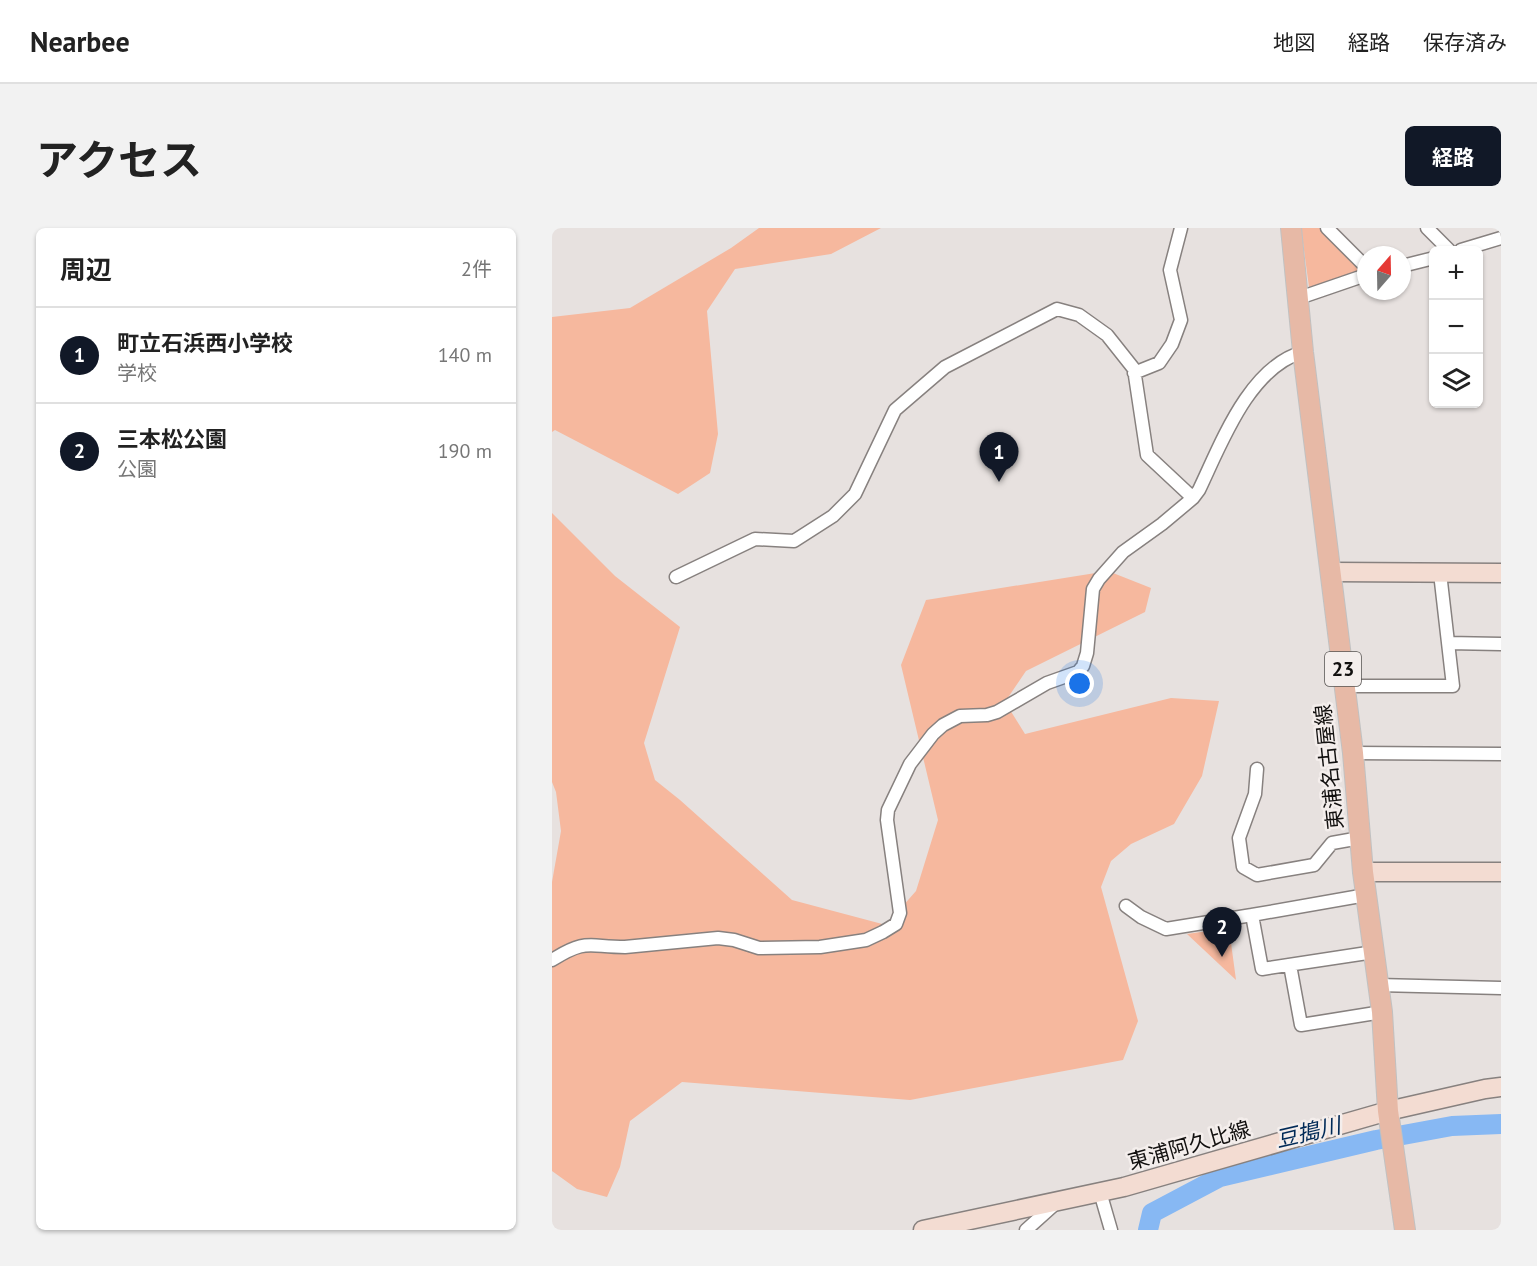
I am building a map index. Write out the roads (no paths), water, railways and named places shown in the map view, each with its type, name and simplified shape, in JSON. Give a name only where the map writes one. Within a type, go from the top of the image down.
[{"type":"main road","name":"東浦名古屋線","points":[[1291,228],[1353,753],[1363,872],[1382,1012],[1388,1111],[1405,1230]]},
{"type":"main road","points":[[1332,572],[1501,573]]},
{"type":"main road","points":[[1363,872],[1501,872]]},
{"type":"main road","name":"東浦阿久比線","points":[[923,1230],[1124,1187],[1388,1111],[1501,1087]]},
{"type":"street","points":[[1134,374],[1159,363],[1172,344],[1181,320],[1170,270],[1181,228]]},
{"type":"street","points":[[1327,228],[1357,258]]},
{"type":"street","points":[[1427,228],[1445,246]]},
{"type":"street","points":[[1473,246],[1501,237]]},
{"type":"street","points":[[1411,264],[1429,259]]},
{"type":"street","points":[[1299,298],[1357,278]]},
{"type":"street","points":[[676,577],[755,539],[794,541],[833,516],[855,494],[895,410],[945,367],[1057,309],[1079,315],[1107,335],[1134,369],[1147,455],[1193,498]]},
{"type":"street","points":[[552,960],[579,945],[591,944],[625,947],[718,938],[734,940],[759,948],[820,947],[866,940],[896,924],[900,913],[887,820],[888,810],[910,764],[933,734],[944,724],[960,716],[987,715],[997,712],[1047,683],[1078,672],[1083,666],[1086,653],[1094,589],[1099,579],[1123,552],[1193,498],[1235,417],[1263,376],[1290,356],[1304,352]]},
{"type":"street","points":[[1345,686],[1453,686],[1440,573]]},
{"type":"street","points":[[1448,644],[1501,644]]},
{"type":"street","points":[[1353,753],[1501,754]]},
{"type":"street","points":[[1257,769],[1255,795],[1239,838],[1243,867],[1250,873],[1257,875],[1314,865],[1332,843],[1360,838]]},
{"type":"street","points":[[1126,906],[1141,917],[1166,928],[1366,895]]},
{"type":"street","points":[[1252,915],[1262,969],[1374,952]]},
{"type":"street","points":[[1290,965],[1300,1025],[1382,1012]]},
{"type":"street","points":[[1378,985],[1501,988]]},
{"type":"street","points":[[1100,1192],[1111,1230]]},
{"type":"street","points":[[1026,1230],[1059,1200]]},
{"type":"waterway","name":"豆搗川","points":[[1148,1230],[1152,1213],[1220,1177],[1376,1140],[1452,1126],[1501,1124]]},
{"type":"place","name":"町立石浜西小学校","points":[[999,482]]},
{"type":"place","name":"三本松公園","points":[[1222,957]]}]
